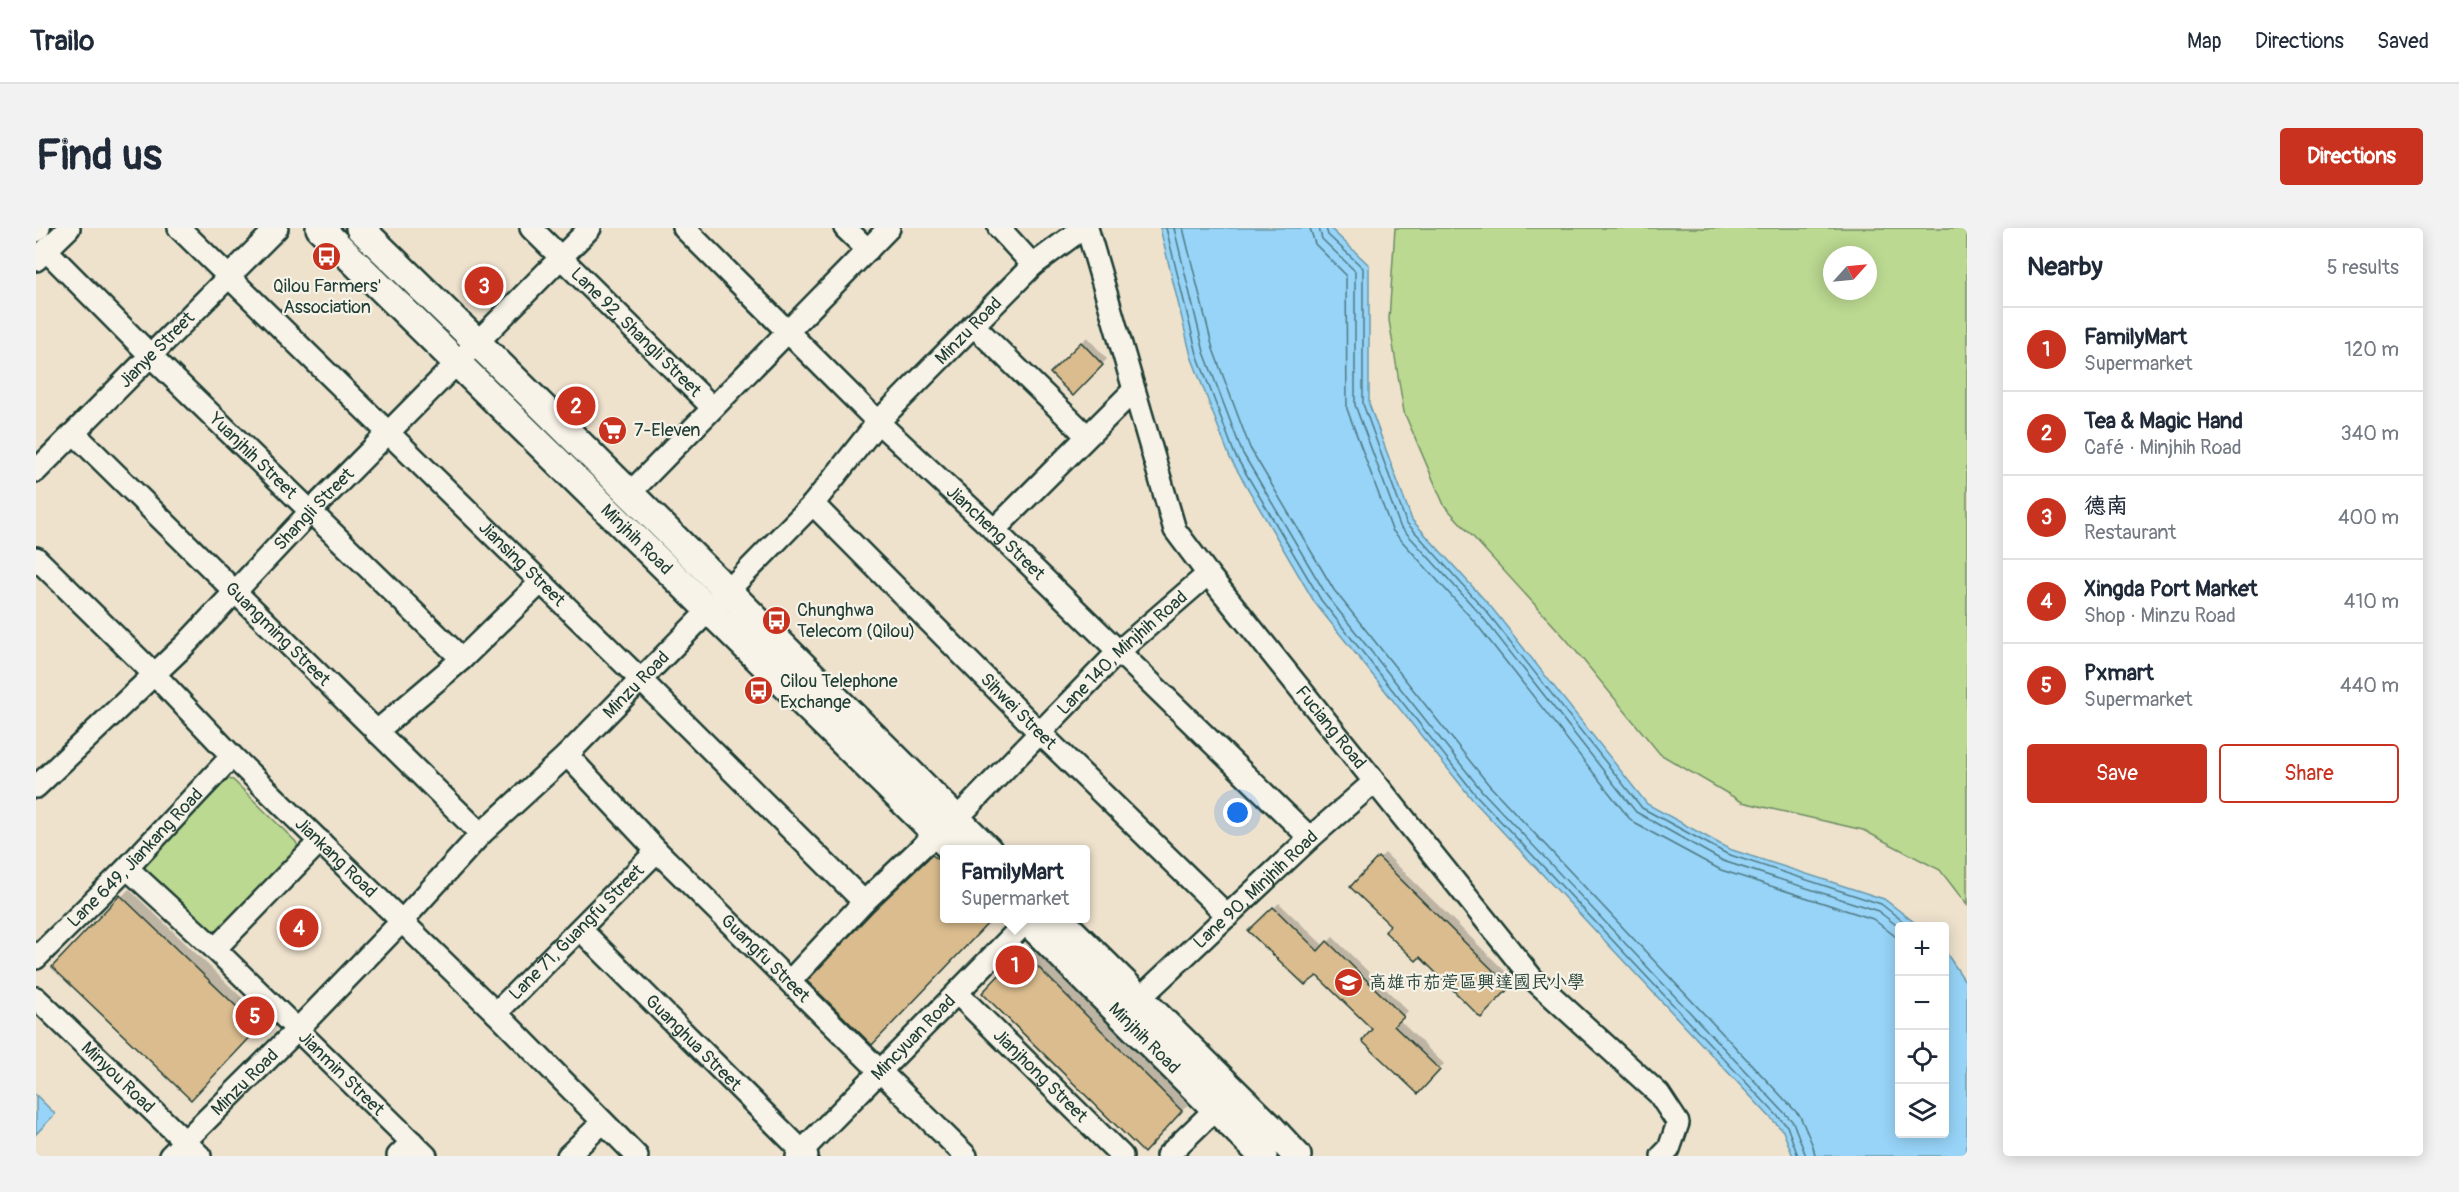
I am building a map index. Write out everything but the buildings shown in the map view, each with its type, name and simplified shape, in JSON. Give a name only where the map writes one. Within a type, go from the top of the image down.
[{"type":"main road","name":"Minjhih Road","points":[[320,228],[708,611],[950,835],[977,845]]},
{"type":"main road","name":"Minjhih Road","points":[[360,228],[478,341],[727,591],[950,835]]},
{"type":"main road","name":"Minjhih Road","points":[[1030,923],[1225,1100],[1297,1156]]},
{"type":"main road","name":"Minjhih Road","points":[[1063,923],[1139,999],[1225,1100],[1263,1156]]},
{"type":"street","points":[[41,255],[69,228]]},
{"type":"street","name":"Jiansing Street","points":[[178,228],[540,584],[640,679],[864,902]]},
{"type":"street","name":"Jianye Street","points":[[36,471],[152,357],[277,228]]},
{"type":"street","name":"Lane 92, Shangli Street","points":[[531,228],[712,407]]},
{"type":"street","name":"Shangli Street","points":[[38,780],[155,675],[311,511],[590,228]]},
{"type":"street","name":"Jiancheng Street","points":[[684,228],[878,422],[994,530],[1310,838]]},
{"type":"street","points":[[845,228],[868,250]]},
{"type":"street","points":[[629,494],[889,228]]},
{"type":"street","points":[[999,228],[1032,265]]},
{"type":"street","name":"Minzu Road","points":[[170,1156],[297,1030],[482,834],[567,755],[813,504],[878,422],[1032,265],[1085,228]]},
{"type":"street","name":"Fuciang Road","points":[[1085,228],[1175,530],[1532,978],[1659,1094],[1678,1123],[1669,1149],[1662,1156]]},
{"type":"street","name":"Yuanjhih Street","points":[[41,255],[152,357],[462,659]]},
{"type":"street","points":[[973,325],[1086,435]]},
{"type":"street","points":[[994,530],[1086,435],[1133,391]]},
{"type":"street","name":"Guangming Street","points":[[74,433],[482,834]]},
{"type":"street","name":"Sihwei Street","points":[[813,504],[1039,732],[1228,916]]},
{"type":"street","name":"Jiankang Road","points":[[36,558],[155,675],[232,756],[496,1013],[637,1156]]},
{"type":"street","name":"Lane 140, Minjhih Road","points":[[790,981],[864,902],[925,844],[950,835],[1039,732],[1118,652],[1208,574]]},
{"type":"street","points":[[376,732],[462,659],[540,584]]},
{"type":"street","name":"Guangfu Street","points":[[567,755],[657,851],[966,1156]]},
{"type":"street","name":"Lane 649, Jiankang Road","points":[[36,958],[127,868],[232,756]]},
{"type":"street","name":"Lane 90, Minjhih Road","points":[[1139,999],[1310,838],[1374,782]]},
{"type":"street","points":[[215,949],[320,841]]},
{"type":"street","name":"Lane 71, Guangfu Street","points":[[496,1013],[657,851]]},
{"type":"street","name":"Jianmin Street","points":[[127,868],[215,949],[297,1030],[412,1151]]},
{"type":"street","name":"Mincyuan Road","points":[[802,1154],[1024,923]]},
{"type":"street","name":"Guanghua Street","points":[[581,930],[802,1154]]},
{"type":"street","name":"Jianjhong Street","points":[[958,994],[1122,1156]]},
{"type":"street","name":"Minyou Road","points":[[36,998],[200,1156]]},
{"type":"street","points":[[1167,1156],[1225,1100]]},
{"type":"street","points":[[568,1156],[603,1122]]},
{"type":"green space","points":[[1395,228],[1967,228],[1967,905],[1940,870],[1863,830],[1742,802],[1660,754],[1566,639],[1444,505],[1404,412],[1389,320]]},
{"type":"green space","points":[[228,779],[233,780],[296,842],[299,849],[216,935],[209,933],[146,872],[144,864]]},
{"type":"water","points":[[1160,228],[1330,228],[1369,265],[1369,404],[1412,520],[1491,607],[1647,804],[1729,849],[1884,899],[1914,922],[1895,922],[1895,1138],[1949,1138],[1949,957],[1967,984],[1967,1156],[1793,1156],[1783,1131],[1472,799],[1315,603],[1230,458],[1191,356]]},
{"type":"water","points":[[36,1095],[55,1114],[36,1134]]},
{"type":"place","name":"Qilou Farmers' Association","points":[[327,257]]},
{"type":"place","name":"德南","points":[[484,286]]},
{"type":"place","name":"Tea & Magic Hand","points":[[576,406]]},
{"type":"place","name":"7-Eleven","points":[[613,430]]},
{"type":"place","name":"Chunghwa Telecom (Qilou)","points":[[776,620]]},
{"type":"place","name":"Cilou Telephone Exchange","points":[[759,691]]},
{"type":"place","name":"Xingda Port Market","points":[[299,928]]},
{"type":"place","name":"FamilyMart","points":[[1015,965]]},
{"type":"place","name":"高雄市茄萣區興達國民小學","points":[[1348,982]]},
{"type":"place","name":"Pxmart","points":[[255,1016]]}]
